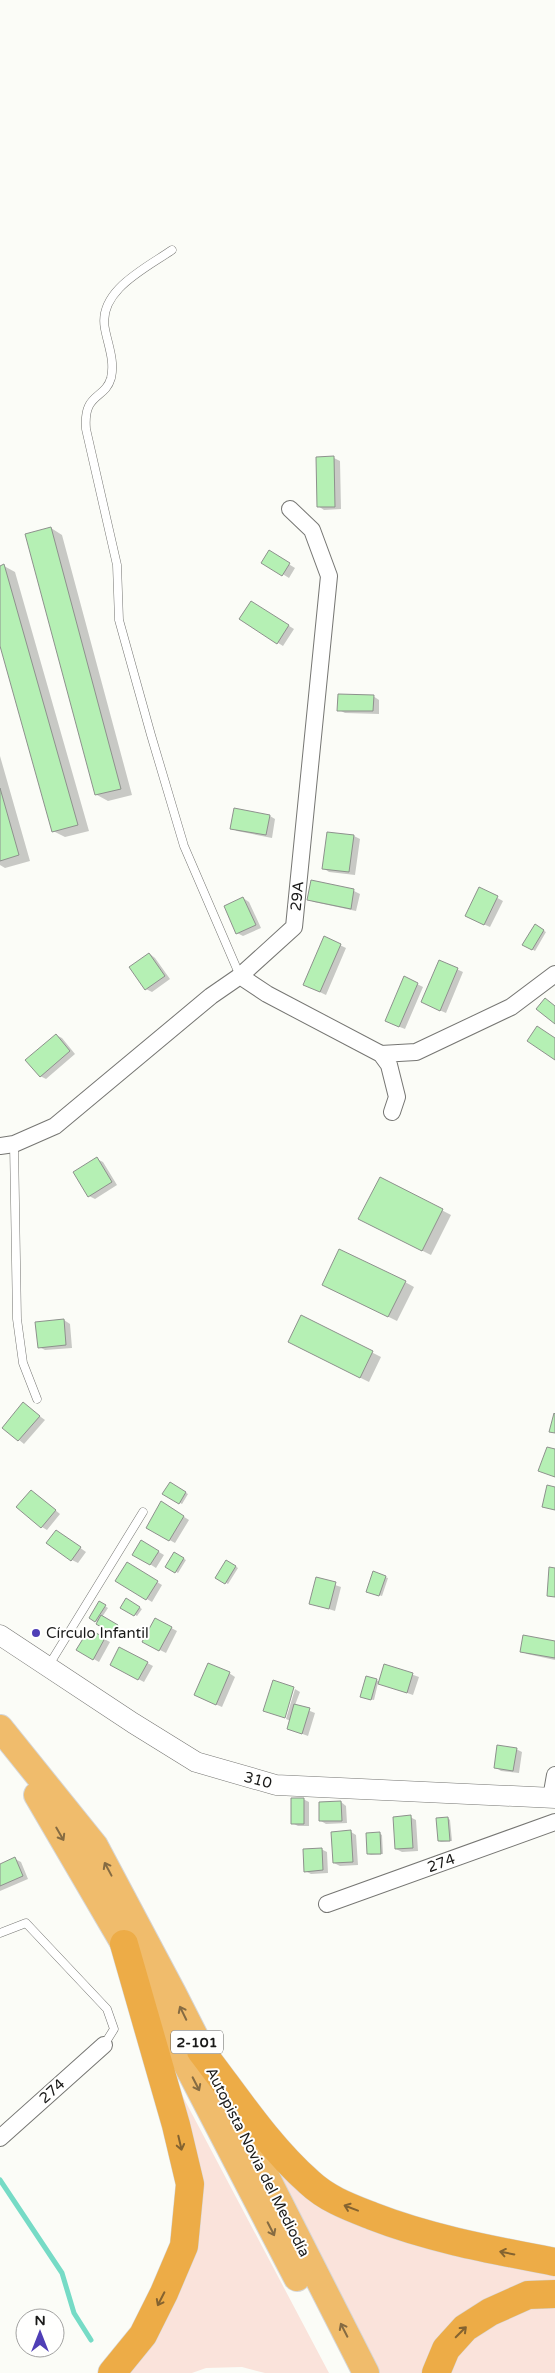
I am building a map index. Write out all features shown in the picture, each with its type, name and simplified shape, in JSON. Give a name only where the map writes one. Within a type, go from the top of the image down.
[{"type":"highway","name":"Autopista Novia del Mediodía","points":[[0,1730],[124,1944],[346,2373]]},
{"type":"highway","name":"Autopista Novia del Mediodía","points":[[0,1730],[96,1846],[366,2373]]},
{"type":"highway","points":[[112,2373],[143,2335],[164,2293],[184,2246],[190,2184],[176,2126],[124,1944]]},
{"type":"highway","points":[[201,2051],[287,2161],[310,2184],[337,2202],[410,2230],[467,2245],[555,2262]]},
{"type":"highway","points":[[436,2373],[446,2349],[465,2328],[490,2312],[528,2295],[555,2294]]},
{"type":"street","name":"29A","points":[[7,1145],[55,1126],[211,996],[240,976],[294,927],[329,576],[312,530],[290,509]]},
{"type":"street","points":[[381,1054],[416,1052],[511,1007],[555,974]]},
{"type":"street","points":[[240,976],[267,994],[381,1054],[389,1066],[397,1097],[392,1112]]},
{"type":"street","name":"310","points":[[0,1635],[196,1762],[276,1785],[553,1798]]},
{"type":"street","points":[[553,1798],[555,1775]]},
{"type":"street","name":"274","points":[[327,1904],[555,1822]]},
{"type":"street","name":"274","points":[[0,2138],[104,2045]]},
{"type":"lane","points":[[172,250],[115,290],[106,309],[104,326],[112,360],[111,377],[108,385],[93,398],[88,406],[85,418],[86,429],[117,565],[119,620],[146,718],[184,846],[240,976]]},
{"type":"lane","points":[[7,1145],[17,1319],[23,1363],[37,1399]]},
{"type":"lane","points":[[48,1667],[143,1512]]},
{"type":"lane","points":[[0,1933],[26,1922],[107,2009],[114,2029],[104,2045]]},
{"type":"shaded area","points":[[172,2076],[329,2373],[265,2373],[242,2367],[206,2368],[192,2373],[118,2373],[193,2245]]},
{"type":"shaded area","points":[[263,2144],[297,2181],[555,2272],[555,2287],[519,2289],[426,2373],[375,2373]]},
{"type":"shaded area","points":[[555,2304],[555,2373],[448,2373],[452,2361],[477,2331],[515,2308]]},
{"type":"building","points":[[334,456],[335,507],[317,507],[316,457]]},
{"type":"building","points":[[51,527],[121,789],[95,795],[25,534]]},
{"type":"building","points":[[269,550],[290,563],[282,576],[261,563]]},
{"type":"building","points":[[4,564],[78,825],[52,832],[0,646],[0,566]]},
{"type":"building","points":[[251,601],[289,625],[277,644],[239,619]]},
{"type":"building","points":[[338,694],[374,695],[373,711],[337,711]]},
{"type":"building","points":[[0,788],[19,855],[0,861]]},
{"type":"building","points":[[234,808],[270,815],[266,835],[230,829]]},
{"type":"building","points":[[327,832],[354,835],[349,872],[322,869]]},
{"type":"building","points":[[311,880],[354,889],[351,909],[307,900]]},
{"type":"building","points":[[479,887],[498,896],[484,925],[465,916]]},
{"type":"building","points":[[243,897],[256,925],[236,934],[224,906]]},
{"type":"building","points":[[535,924],[544,930],[532,950],[522,945]]},
{"type":"building","points":[[324,936],[341,944],[320,992],[303,985]]},
{"type":"building","points":[[149,953],[165,976],[145,990],[129,967]]},
{"type":"building","points":[[439,960],[458,968],[440,1011],[421,1002]]},
{"type":"building","points":[[404,976],[418,983],[399,1027],[385,1021]]},
{"type":"building","points":[[545,998],[555,1006],[555,1024],[536,1009]]},
{"type":"building","points":[[537,1026],[555,1038],[555,1060],[527,1041]]},
{"type":"building","points":[[56,1034],[70,1051],[40,1077],[25,1060]]},
{"type":"building","points":[[97,1157],[112,1182],[88,1197],[73,1172]]},
{"type":"building","points":[[380,1177],[443,1209],[422,1251],[358,1219]]},
{"type":"building","points":[[339,1249],[406,1281],[388,1317],[322,1285]]},
{"type":"building","points":[[301,1315],[373,1351],[360,1378],[288,1342]]},
{"type":"building","points":[[64,1319],[66,1345],[38,1348],[35,1322]]},
{"type":"building","points":[[23,1402],[40,1416],[18,1441],[2,1428]]},
{"type":"building","points":[[555,1414],[555,1433],[549,1432]]},
{"type":"building","points":[[547,1447],[555,1449],[555,1477],[538,1471]]},
{"type":"building","points":[[170,1482],[186,1492],[179,1504],[162,1494]]},
{"type":"building","points":[[547,1485],[555,1487],[555,1510],[542,1507]]},
{"type":"building","points":[[31,1490],[56,1510],[41,1528],[16,1507]]},
{"type":"building","points":[[161,1501],[184,1516],[169,1541],[146,1528]]},
{"type":"building","points":[[56,1530],[81,1547],[71,1561],[46,1543]]},
{"type":"building","points":[[141,1540],[159,1551],[150,1565],[132,1555]]},
{"type":"building","points":[[174,1552],[184,1558],[175,1573],[165,1567]]},
{"type":"building","points":[[226,1560],[236,1566],[225,1584],[215,1578]]},
{"type":"building","points":[[127,1562],[158,1581],[146,1600],[115,1581]]},
{"type":"building","points":[[549,1567],[555,1568],[555,1597],[547,1596]]},
{"type":"building","points":[[373,1571],[386,1576],[379,1596],[366,1592]]},
{"type":"building","points":[[316,1577],[336,1582],[329,1609],[309,1604]]},
{"type":"building","points":[[126,1598],[140,1607],[134,1616],[120,1608]]},
{"type":"building","points":[[99,1601],[106,1605],[95,1622],[89,1618]]},
{"type":"building","points":[[101,1615],[118,1625],[113,1634],[96,1624]]},
{"type":"building","points":[[155,1618],[172,1627],[159,1651],[142,1642]]},
{"type":"building","points":[[89,1629],[105,1638],[93,1660],[76,1650]]},
{"type":"building","points":[[523,1635],[555,1641],[555,1658],[520,1652]]},
{"type":"building","points":[[119,1647],[148,1662],[138,1680],[110,1665]]},
{"type":"building","points":[[208,1663],[230,1672],[216,1705],[194,1695]]},
{"type":"building","points":[[384,1664],[413,1673],[407,1693],[378,1684]]},
{"type":"building","points":[[366,1676],[377,1679],[371,1700],[360,1697]]},
{"type":"building","points":[[273,1680],[294,1687],[285,1718],[263,1711]]},
{"type":"building","points":[[294,1704],[310,1708],[302,1734],[287,1729]]},
{"type":"building","points":[[497,1745],[517,1748],[513,1771],[494,1768]]},
{"type":"building","points":[[291,1798],[304,1798],[304,1824],[291,1824]]},
{"type":"building","points":[[341,1801],[342,1821],[319,1821],[319,1802]]},
{"type":"building","points":[[411,1815],[413,1848],[395,1849],[393,1817]]},
{"type":"building","points":[[448,1817],[450,1841],[438,1841],[436,1818]]},
{"type":"building","points":[[351,1830],[353,1862],[333,1863],[331,1832]]},
{"type":"building","points":[[380,1832],[381,1854],[367,1854],[366,1833]]},
{"type":"building","points":[[322,1848],[323,1870],[304,1872],[303,1849]]},
{"type":"building","points":[[15,1857],[23,1876],[0,1886],[0,1864]]},
{"type":"waterway","points":[[0,2180],[62,2273],[74,2313],[91,2340]]},
{"type":"place","name":"Círculo Infantil","points":[[36,1633]]}]
